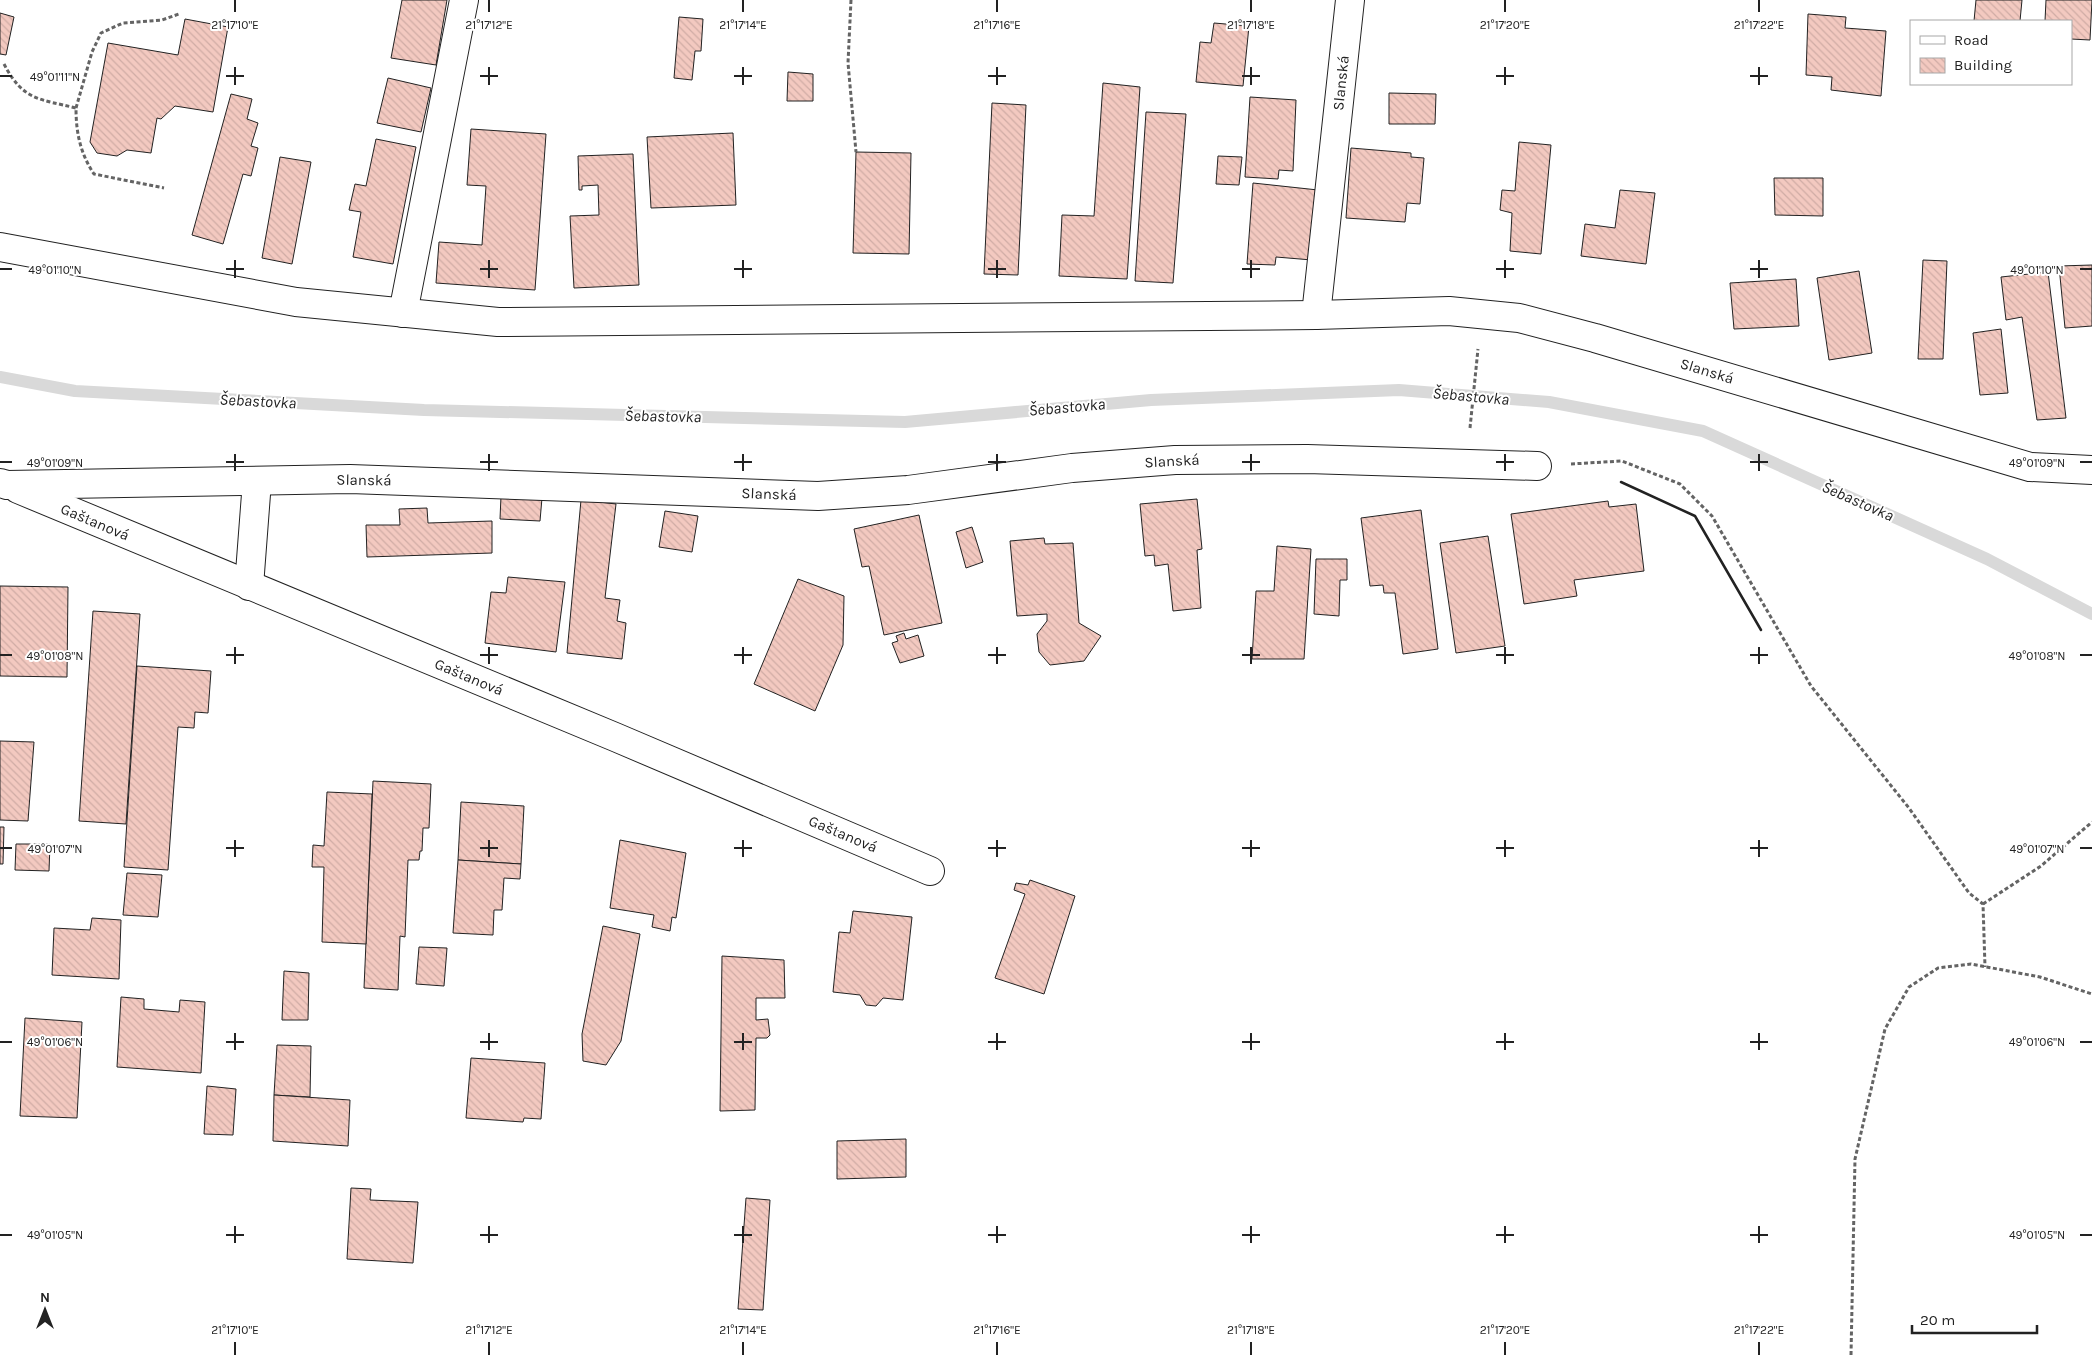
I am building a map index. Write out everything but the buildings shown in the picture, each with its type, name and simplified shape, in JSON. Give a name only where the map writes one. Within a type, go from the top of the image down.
[{"type":"street","points":[[403,313],[464,0]]},
{"type":"street","name":"Slanská","points":[[1316,315],[1350,0]]},
{"type":"street","name":"Slanská","points":[[0,247],[296,302],[498,322],[1316,315],[1449,310],[1519,318],[1595,338],[2030,467],[2092,470]]},
{"type":"street","name":"Slanská","points":[[4,484],[350,479],[818,496],[908,490],[1072,468],[1175,460],[1307,459],[1537,466]]},
{"type":"street","points":[[249,586],[257,481]]},
{"type":"street","name":"Gaštanová","points":[[4,484],[930,871]]},
{"type":"path","points":[[851,0],[848,63],[856,152]]},
{"type":"path","points":[[164,188],[94,174],[84,158],[76,128],[76,108],[92,52],[101,33],[123,23],[162,20],[179,14]]},
{"type":"path","points":[[4,64],[12,80],[31,96],[76,108]]},
{"type":"path","points":[[1470,432],[1477,362]]},
{"type":"path","points":[[1537,466],[1622,461],[1680,484],[1712,516],[1811,686],[1909,808],[1969,893],[1983,904]]},
{"type":"path","points":[[1983,904],[2041,866],[2092,822]]},
{"type":"path","points":[[1983,904],[1985,967]]},
{"type":"path","points":[[1851,1355],[1855,1159],[1885,1028],[1909,987],[1938,968],[1971,964],[2040,977],[2092,994]]},
{"type":"waterway","name":"Šebastovka","points":[[0,377],[75,391],[424,410],[905,422],[1151,400],[1399,390],[1549,402],[1703,431],[1987,559],[2092,614]]},
{"type":"wall","points":[[1621,482],[1695,516],[1761,630]]}]
